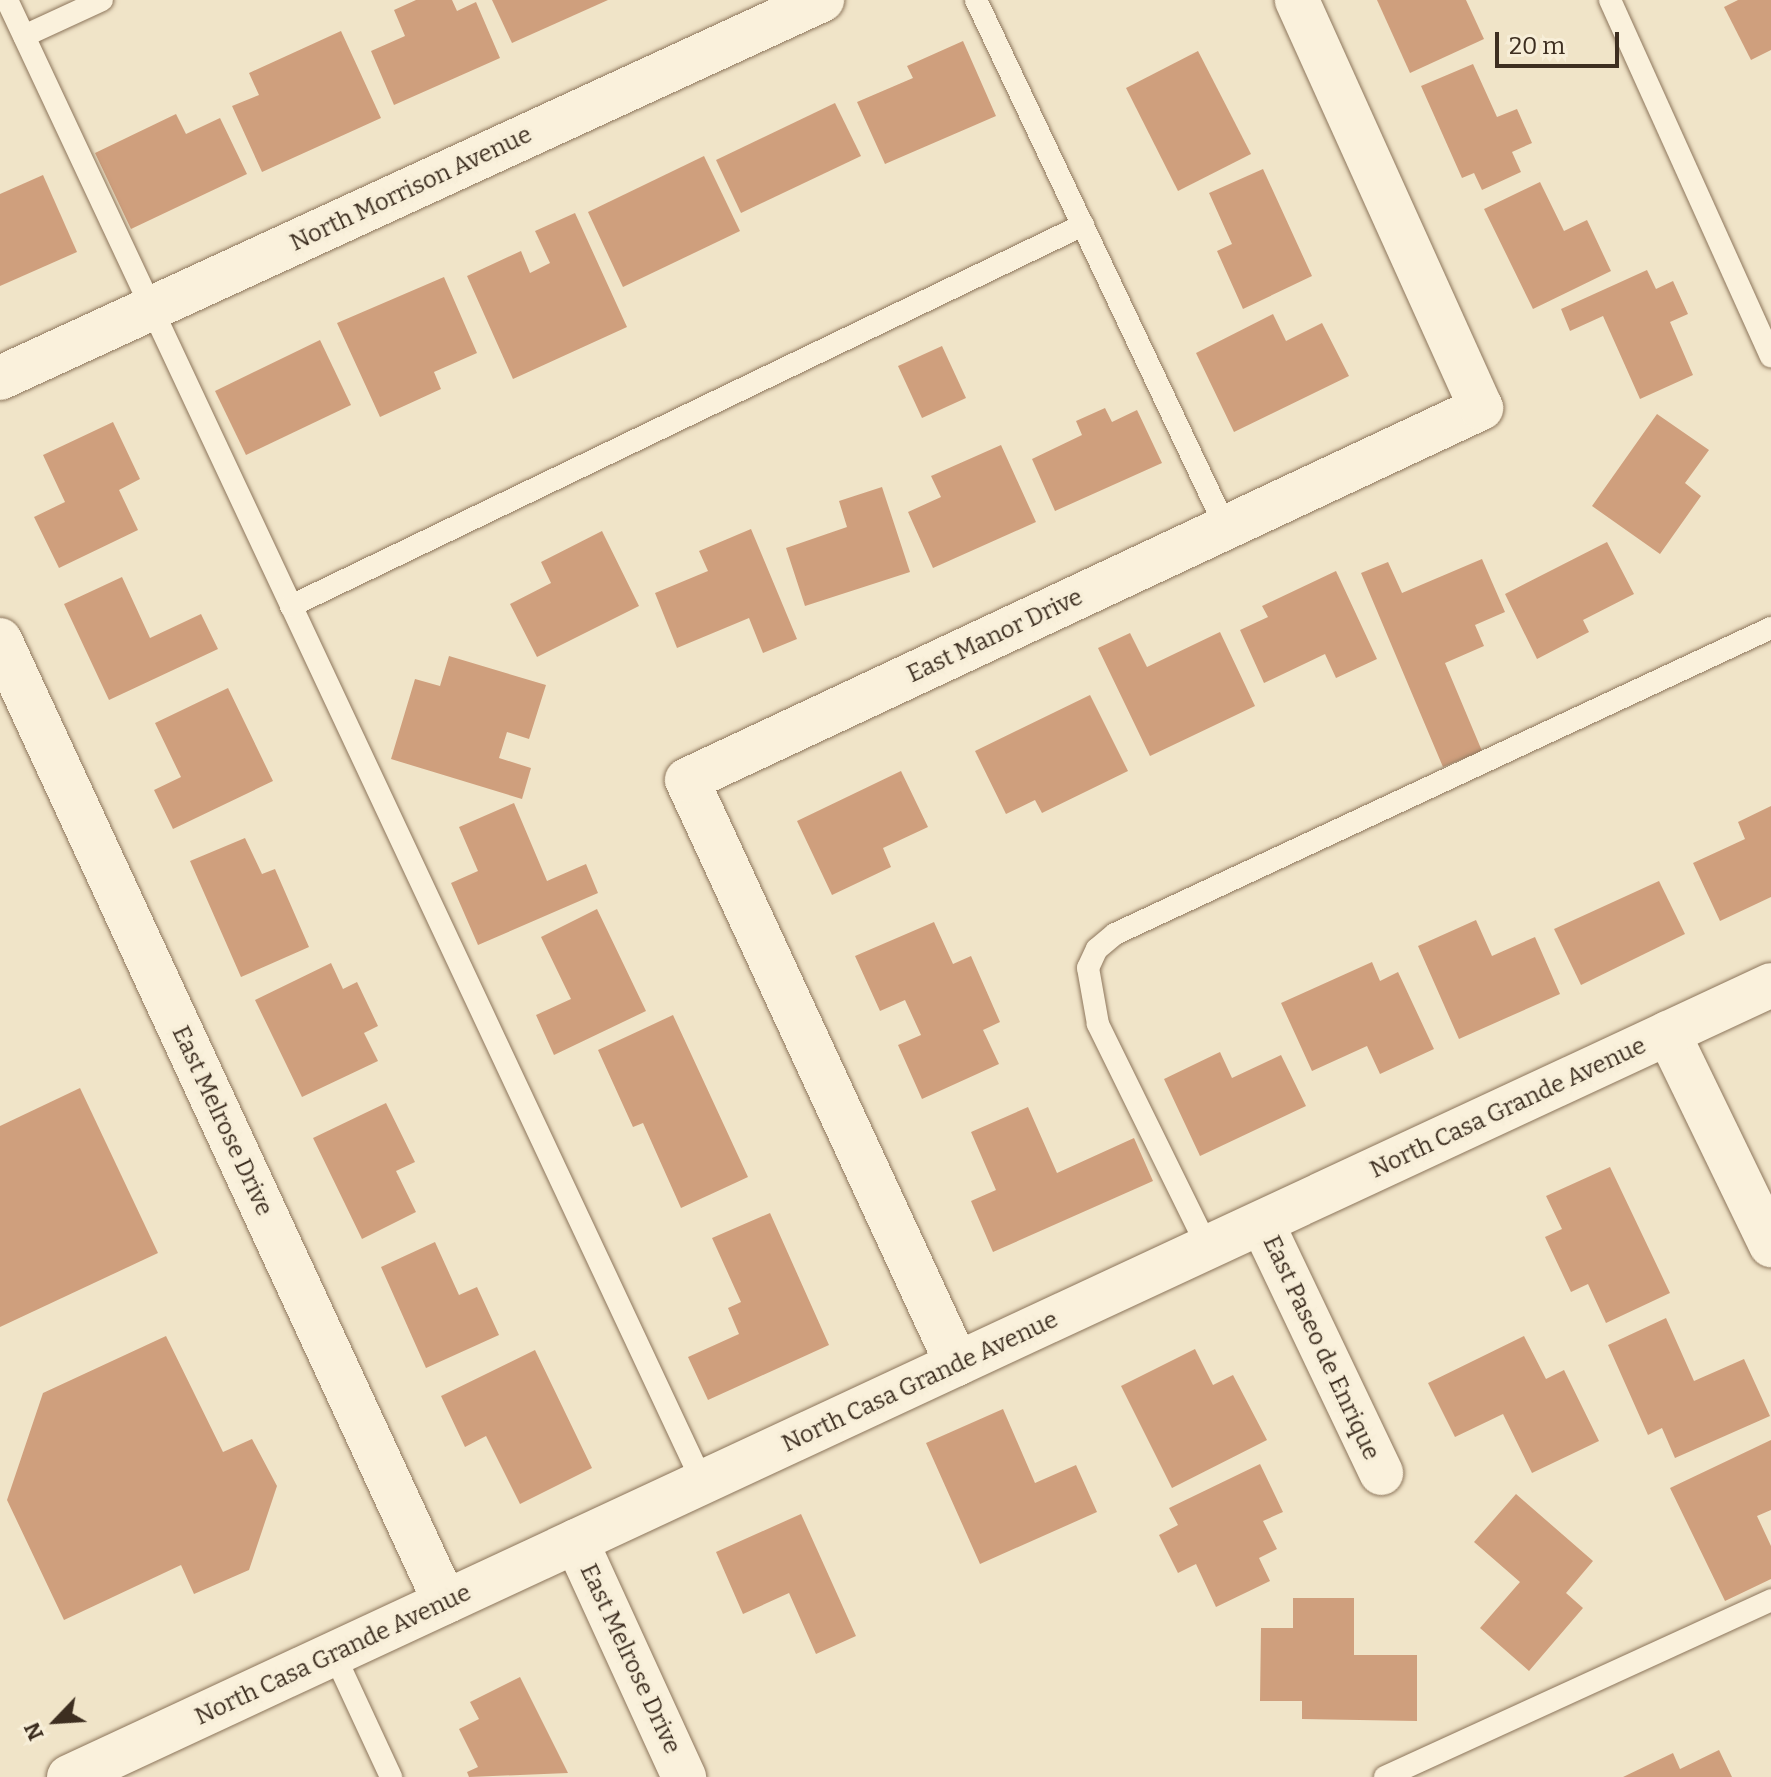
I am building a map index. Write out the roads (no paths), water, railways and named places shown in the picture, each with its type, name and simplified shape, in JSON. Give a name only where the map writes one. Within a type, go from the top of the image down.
[{"type":"street","name":"North Morrison Avenue","points":[[0,378],[822,0]]},
{"type":"street","name":"East Manor Drive","points":[[957,1364],[687,780],[1481,408],[1297,0]]},
{"type":"street","name":"East Melrose Drive","points":[[0,640],[445,1602]]},
{"type":"street","name":"North Casa Grande Avenue","points":[[69,1777],[118,1767],[334,1654],[1771,985]]},
{"type":"street","points":[[1668,1033],[1771,1245]]},
{"type":"street","name":"East Paseo de Enrique","points":[[1262,1223],[1381,1473]]},
{"type":"street","name":"East Melrose Drive","points":[[576,1541],[684,1777]]},
{"type":"lane","points":[[7,0],[703,1483]]},
{"type":"lane","points":[[24,36],[102,0]]},
{"type":"lane","points":[[976,0],[1226,528]]},
{"type":"lane","points":[[1610,0],[1771,356]]},
{"type":"lane","points":[[291,606],[1083,225]]},
{"type":"lane","points":[[1208,1248],[1098,1024],[1088,968],[1097,949],[1115,934],[1771,628]]},
{"type":"lane","points":[[1385,1777],[1771,1600]]},
{"type":"lane","points":[[334,1654],[391,1777]]}]
